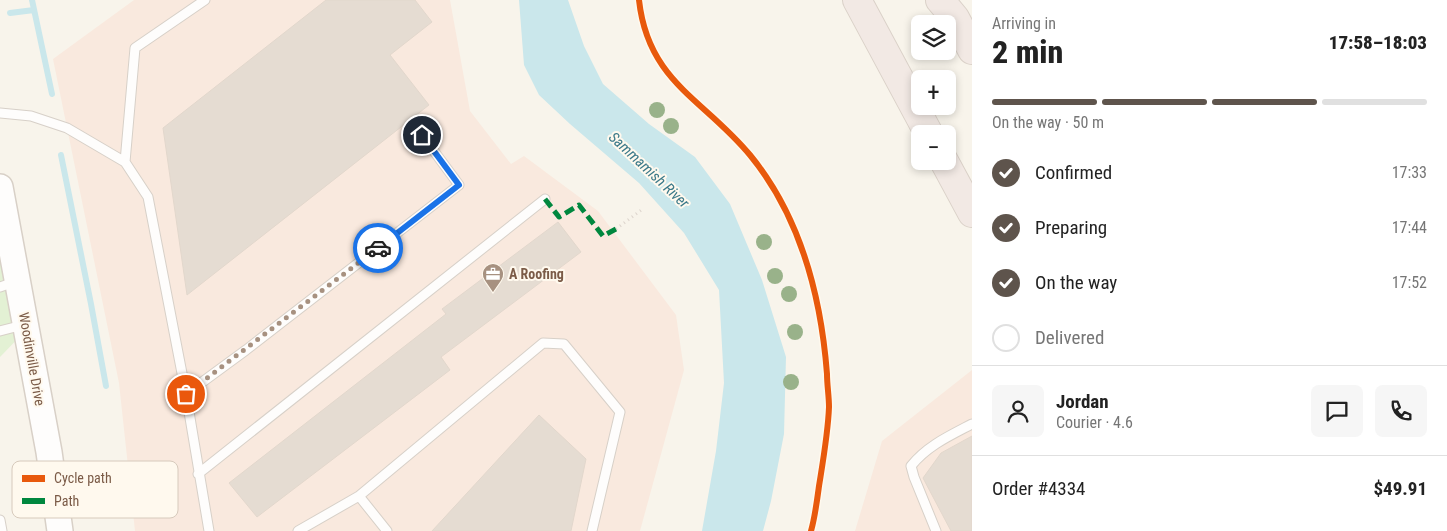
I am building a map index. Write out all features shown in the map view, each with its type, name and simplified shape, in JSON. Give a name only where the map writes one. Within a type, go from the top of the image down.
[{"type":"highway","points":[[857,0],[924,125]]},
{"type":"highway","points":[[949,6],[972,50]]},
{"type":"highway","points":[[949,170],[972,213]]},
{"type":"main road","name":"Woodinville Drive","points":[[0,187],[8,284],[26,325],[50,461]]},
{"type":"main road","name":"Woodinville Drive","points":[[58,518],[60,531]]},
{"type":"lane","points":[[125,162],[135,48],[205,0]]},
{"type":"lane","points":[[0,114],[31,116],[67,128],[125,162],[148,197],[210,531]]},
{"type":"lane","points":[[186,394],[246,350],[459,185],[422,135]]},
{"type":"lane","points":[[198,474],[545,199]]},
{"type":"lane","points":[[0,331],[26,325]]},
{"type":"lane","points":[[298,531],[359,496],[542,343],[564,344],[620,412],[592,531]]},
{"type":"lane","points":[[936,531],[914,478],[912,466],[920,455],[934,444],[972,424]]},
{"type":"lane","points":[[359,496],[388,531]]},
{"type":"lane","points":[[0,520],[2,531]]},
{"type":"path","points":[[616,229],[644,208]]},
{"type":"shaded area","points":[[134,0],[450,0],[470,111],[511,164],[524,156],[598,211],[676,315],[684,370],[640,531],[135,531],[134,518],[178,518],[178,461],[127,461],[119,383],[53,59]]},
{"type":"shaded area","points":[[972,370],[972,531],[855,531],[882,441]]},
{"type":"green space","points":[[0,244],[27,329],[0,357]]},
{"type":"water","name":"Sammamish River","points":[[519,0],[568,0],[584,46],[603,84],[649,124],[695,157],[730,204],[762,280],[786,357],[784,434],[763,531],[702,531],[716,451],[724,383],[719,290],[684,233],[639,183],[539,95],[524,65]]},
{"type":"building","points":[[326,0],[415,0],[432,22],[390,55],[429,105],[187,295],[163,128]]},
{"type":"building","points":[[558,222],[581,252],[441,357],[450,370],[257,517],[229,483],[446,314],[442,309]]},
{"type":"building","points":[[539,415],[586,459],[571,531],[432,531]]},
{"type":"building","points":[[972,436],[972,531],[951,531],[923,478],[941,453]]},
{"type":"waterway","points":[[32,0],[52,94]]},
{"type":"waterway","points":[[10,13],[34,10]]},
{"type":"waterway","points":[[61,155],[106,386]]},
{"type":"marked path","points":[[545,199],[559,217],[579,205],[603,236],[616,229]]},
{"type":"cycle path","points":[[639,0],[644,28],[654,51],[666,70],[750,155],[782,204],[805,258],[813,287],[824,345],[829,403],[825,447],[811,531]]},
{"type":"way so far","points":[[186,394],[378,248]]},
{"type":"place","name":"A Roofing","points":[[493,293]]},
{"type":"route","points":[[378,248],[459,185],[422,135]]}]
